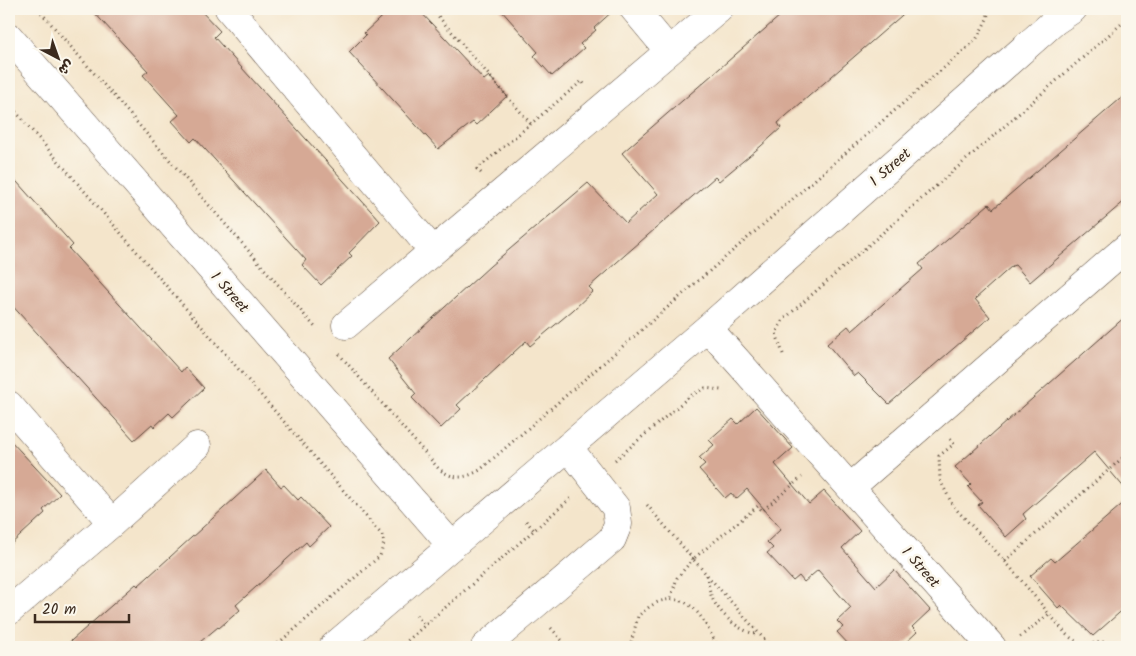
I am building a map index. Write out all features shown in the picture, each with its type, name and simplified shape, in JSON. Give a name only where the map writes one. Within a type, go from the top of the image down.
[{"type":"street","points":[[229,9],[433,252]]},
{"type":"street","points":[[634,9],[669,51]]},
{"type":"street","points":[[339,336],[433,252],[719,9]]},
{"type":"street","name":"1 Street","points":[[341,645],[452,546],[708,328],[1058,13]]},
{"type":"street","name":"1 Street","points":[[9,37],[452,546]]},
{"type":"street","points":[[851,487],[1127,247]]},
{"type":"street","name":"1 Street","points":[[708,328],[851,487],[1003,644]]},
{"type":"street","points":[[9,405],[112,523]]},
{"type":"street","points":[[9,611],[112,523],[197,446]]},
{"type":"street","points":[[485,647],[612,539],[618,524],[616,508],[568,447]]},
{"type":"path","points":[[38,9],[319,331]]},
{"type":"path","points":[[432,9],[531,124]]},
{"type":"path","points":[[339,336],[439,469],[448,476],[468,477],[480,470],[976,40],[982,31],[989,9]]},
{"type":"path","points":[[783,354],[776,333],[783,320],[1127,20]]},
{"type":"path","points":[[9,104],[382,535],[384,543],[380,556],[274,647]]},
{"type":"path","points":[[400,647],[690,396],[705,388],[717,388],[725,392]]},
{"type":"path","points":[[932,416],[954,444],[939,456],[940,480],[953,506],[1004,561],[1067,636],[1081,644],[1104,642],[1110,647]]},
{"type":"path","points":[[1004,561],[1127,454]]},
{"type":"path","points":[[670,600],[677,578],[694,559],[758,506],[762,511],[802,477],[808,484]]},
{"type":"path","points":[[643,500],[771,647]]},
{"type":"path","points":[[707,574],[711,596],[717,605],[738,628],[749,634],[759,634]]},
{"type":"path","points":[[630,647],[638,616],[659,601],[677,599],[690,605],[701,615],[718,647]]},
{"type":"path","points":[[1003,644],[1049,614]]},
{"type":"path","points":[[555,647],[562,641]]},
{"type":"building","points":[[91,9],[199,9],[220,31],[214,37],[380,221],[349,253],[352,256],[321,285],[302,265],[306,260],[195,138],[191,142],[172,121],[179,115],[143,75],[148,71]]},
{"type":"building","points":[[390,9],[418,9],[484,80],[489,76],[507,96],[476,125],[473,122],[438,149],[349,52],[366,35],[364,33]]},
{"type":"building","points":[[500,9],[615,9],[580,44],[584,48],[552,76],[534,56],[538,52]]},
{"type":"building","points":[[788,9],[909,9],[778,123],[781,128],[761,146],[719,181],[715,177],[589,287],[593,291],[573,310],[530,346],[526,341],[457,405],[461,409],[441,428],[412,398],[416,394],[388,359],[490,266],[588,183],[626,223],[658,194],[622,153]]},
{"type":"building","points":[[1127,93],[1127,199],[1030,282],[1015,265],[1012,266],[975,299],[990,317],[889,404],[858,373],[854,376],[827,344],[848,326],[852,331],[923,269],[919,264],[989,204],[993,209]]},
{"type":"building","points":[[9,173],[73,245],[69,249],[181,372],[185,367],[204,388],[173,417],[169,413],[154,427],[152,424],[134,440],[9,302]]},
{"type":"building","points":[[1127,315],[1127,491],[1094,452],[1023,514],[1026,519],[1006,537],[978,505],[982,502],[968,487],[971,484],[955,467]]},
{"type":"building","points":[[756,407],[793,448],[775,464],[809,504],[824,491],[860,531],[842,548],[876,587],[894,570],[930,610],[912,627],[917,632],[901,647],[851,647],[837,632],[843,627],[837,621],[851,608],[818,570],[804,582],[799,576],[793,581],[767,553],[773,548],[767,542],[781,529],[747,489],[736,499],[731,493],[725,498],[699,469],[705,464],[699,458],[714,445],[709,440],[733,419],[738,424]]},
{"type":"building","points":[[9,439],[60,494],[43,510],[45,513],[9,546]]},
{"type":"building","points":[[266,470],[281,487],[284,485],[298,500],[301,497],[329,527],[309,546],[306,542],[236,605],[240,610],[194,647],[64,647],[136,584],[138,586]]},
{"type":"building","points":[[1127,500],[1127,606],[1093,636],[1061,605],[1058,608],[1030,576],[1051,558],[1055,562]]}]
